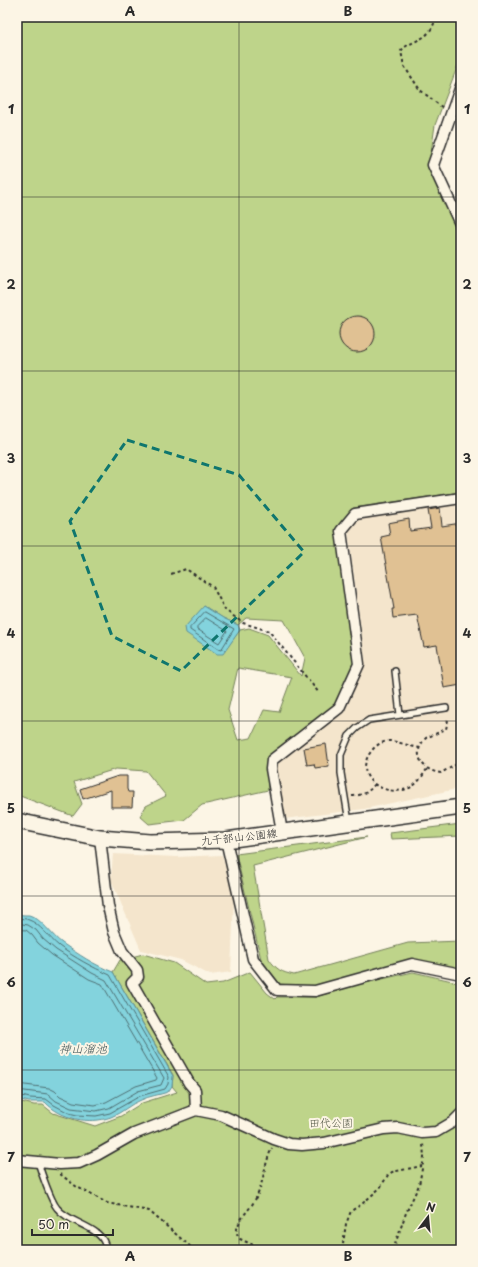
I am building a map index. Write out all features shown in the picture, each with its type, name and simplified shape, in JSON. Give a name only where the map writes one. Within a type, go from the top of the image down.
[{"type":"main road","name":"九千部山公園線","points":[[17,822],[100,838],[150,842],[226,840],[461,807]]},
{"type":"street","points":[[461,86],[456,114],[433,165],[461,226]]},
{"type":"street","points":[[282,832],[271,769],[272,760],[339,708],[359,664],[341,531],[355,514],[461,498]]},
{"type":"street","points":[[100,838],[108,906],[114,932],[122,951],[137,970],[138,978],[132,983],[189,1083],[195,1090],[196,1110]]},
{"type":"street","points":[[226,840],[253,959],[277,990],[315,991],[412,964],[461,974]]},
{"type":"street","points":[[17,1160],[60,1164],[78,1163],[97,1155],[134,1134],[196,1110],[221,1115],[274,1139],[289,1144],[302,1145],[324,1142],[384,1129],[398,1128],[422,1133],[436,1132],[453,1122],[461,1114]]},
{"type":"lane","points":[[395,671],[400,715]]},
{"type":"lane","points":[[349,823],[340,773],[341,755],[349,736],[357,728],[369,720],[446,708]]},
{"type":"lane","points":[[38,1161],[40,1170],[56,1207],[66,1216],[98,1232],[106,1244],[106,1250]]},
{"type":"path","points":[[436,17],[434,27],[421,39],[406,45],[402,51],[404,66],[420,90],[456,114]]},
{"type":"path","points":[[171,574],[186,569],[213,587],[224,610],[244,623],[269,631],[319,693]]},
{"type":"path","points":[[448,720],[446,729],[423,740],[420,748],[420,761],[427,769],[440,773],[457,764],[461,764]]},
{"type":"path","points":[[420,748],[389,741],[379,744],[367,758],[365,772],[368,778],[375,785],[388,790],[402,790],[413,786],[427,769]]},
{"type":"path","points":[[344,797],[364,794],[369,792],[375,785]]},
{"type":"path","points":[[393,1250],[406,1213],[419,1185],[424,1158],[422,1133]]},
{"type":"path","points":[[264,1250],[240,1239],[236,1232],[239,1222],[257,1196],[265,1165],[273,1147],[274,1139]]},
{"type":"path","points":[[49,1162],[54,1170],[68,1181],[107,1203],[149,1211],[192,1248],[197,1250]]},
{"type":"path","points":[[342,1250],[346,1224],[351,1211],[362,1204],[380,1188],[388,1175],[392,1172],[422,1166]]},
{"type":"highlighted area","points":[[127,440],[239,475],[304,552],[181,671],[112,636],[70,521]]},
{"type":"shaded area","points":[[461,502],[461,788],[364,809],[284,819],[276,763],[345,710],[365,660],[348,531],[360,516]]},
{"type":"shaded area","points":[[113,854],[176,857],[222,855],[234,897],[231,972],[210,975],[181,960],[141,950],[111,880]]},
{"type":"green space","points":[[17,17],[461,17],[461,57],[435,125],[429,167],[461,238],[461,492],[353,508],[337,529],[355,661],[334,706],[267,757],[268,790],[202,805],[184,820],[149,824],[140,816],[146,806],[166,796],[146,771],[116,769],[74,782],[82,804],[73,816],[20,796],[17,797]],"holes":[[[204,606],[223,618],[238,625],[246,618],[284,620],[305,658],[301,676],[268,635],[249,628],[240,630],[223,653]],[[238,668],[292,677],[279,712],[264,710],[251,738],[238,740],[228,710]]]},
{"type":"green space","points":[[461,824],[461,836],[391,839],[390,833]]},
{"type":"green space","points":[[367,837],[253,866],[269,959],[274,966],[280,970],[294,975],[408,943],[461,941],[461,969],[411,959],[313,987],[280,984],[261,959],[236,854]]},
{"type":"green space","name":"田代公園","points":[[143,954],[174,963],[206,985],[223,983],[250,972],[267,993],[275,999],[277,997],[315,997],[356,985],[413,972],[461,983],[461,1250],[17,1250],[17,1101],[34,1105],[43,1105],[53,1113],[95,1126],[121,1116],[142,1103],[177,1092],[172,1086],[173,1075],[113,972],[120,960]]},
{"type":"water","points":[[204,606],[223,618],[238,625],[240,630],[223,654],[217,654],[186,633],[185,627]]},
{"type":"water","name":"神山溜池","points":[[17,914],[29,915],[38,920],[62,943],[93,963],[113,972],[173,1076],[172,1086],[168,1092],[147,1097],[111,1117],[94,1120],[76,1119],[67,1116],[59,1113],[45,1102],[29,1102],[17,1099]]},
{"type":"building","points":[[357,316],[367,319],[372,324],[375,334],[372,344],[367,349],[357,352],[347,349],[342,344],[339,334],[342,324],[347,319]]},
{"type":"building","points":[[440,508],[442,526],[461,523],[461,685],[444,688],[437,645],[424,647],[417,615],[393,618],[392,609],[394,609],[381,537],[390,535],[388,523],[409,519],[410,531],[431,528],[428,510]]},
{"type":"building","points":[[326,744],[329,766],[315,768],[314,764],[307,765],[304,748]]},
{"type":"building","points":[[118,776],[127,776],[128,792],[133,792],[132,807],[111,807],[111,790],[83,799],[80,789]]}]
